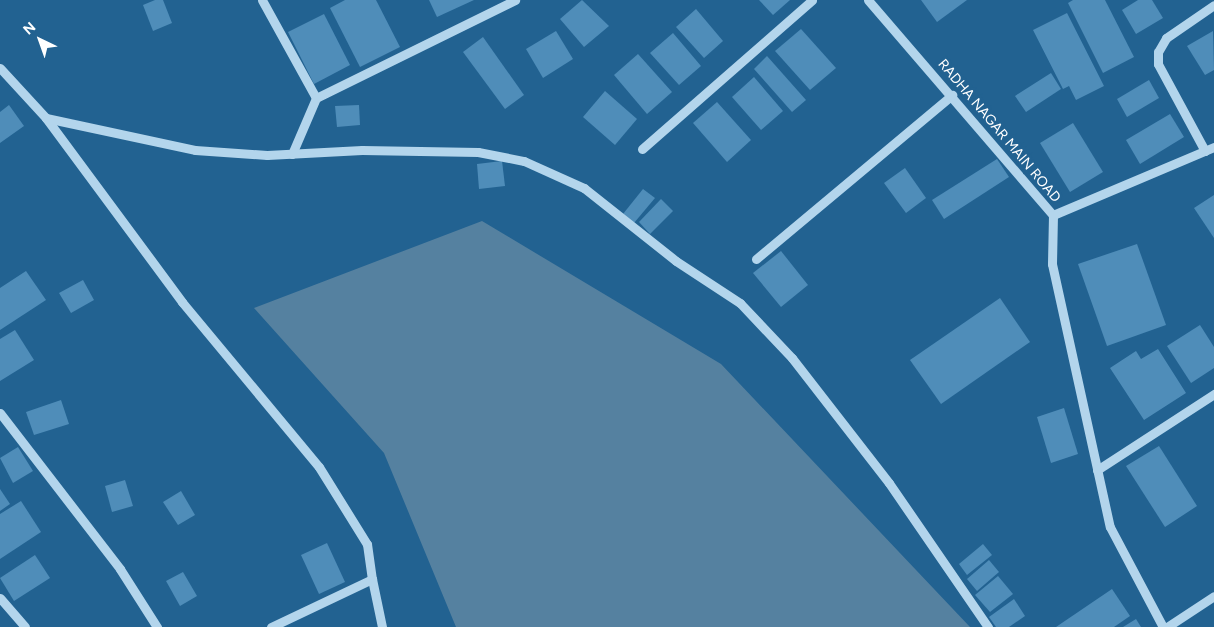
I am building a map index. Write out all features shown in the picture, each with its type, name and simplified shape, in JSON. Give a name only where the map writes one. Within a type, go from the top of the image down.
[{"type":"street","points":[[262,0],[316,98]]},
{"type":"street","points":[[292,154],[316,98],[515,0]]},
{"type":"street","points":[[642,149],[812,0]]},
{"type":"street","name":"RADHA NAGAR MAIN ROAD","points":[[868,0],[952,95],[1052,215],[1214,147]]},
{"type":"street","points":[[1205,151],[1158,64],[1158,52],[1166,38],[1214,6]]},
{"type":"street","points":[[0,68],[46,118],[182,302],[319,467],[367,544],[382,627]]},
{"type":"street","points":[[756,258],[952,95]]},
{"type":"street","points":[[46,118],[195,150],[292,154],[478,152],[524,161],[584,188],[676,261],[740,303],[792,358],[888,483],[988,627]]},
{"type":"street","points":[[1052,215],[1052,264],[1110,527],[1162,627]]},
{"type":"street","points":[[1097,470],[1214,394]]},
{"type":"street","points":[[0,413],[120,568],[157,627]]},
{"type":"street","points":[[271,627],[372,578]]},
{"type":"street","points":[[1167,627],[1214,596]]},
{"type":"street","points":[[0,598],[25,627]]},
{"type":"water","points":[[482,221],[721,364],[970,627],[456,627],[384,453],[254,308]]},
{"type":"building","points":[[155,0],[163,0],[172,23],[153,31],[143,5]]},
{"type":"building","points":[[345,0],[376,0],[400,47],[360,67],[330,8]]},
{"type":"building","points":[[429,0],[474,0],[437,17]]},
{"type":"building","points":[[582,0],[609,26],[584,47],[560,19]]},
{"type":"building","points":[[759,0],[790,0],[773,15]]},
{"type":"building","points":[[921,0],[967,0],[937,22]]},
{"type":"building","points":[[1073,0],[1105,0],[1134,57],[1103,73],[1068,3]]},
{"type":"building","points":[[1138,0],[1152,0],[1163,18],[1136,34],[1122,10]]},
{"type":"building","points":[[696,9],[723,41],[704,58],[676,27]]},
{"type":"building","points":[[1067,13],[1104,86],[1076,100],[1069,86],[1063,89],[1033,30]]},
{"type":"building","points":[[324,14],[350,65],[314,84],[288,32]]},
{"type":"building","points":[[801,29],[836,68],[810,90],[775,51]]},
{"type":"building","points":[[556,31],[573,59],[543,78],[526,49]]},
{"type":"building","points":[[1213,31],[1214,70],[1205,75],[1187,46]]},
{"type":"building","points":[[673,33],[701,66],[679,85],[650,53]]},
{"type":"building","points":[[483,37],[524,95],[505,109],[463,52]]},
{"type":"building","points":[[638,54],[672,92],[647,114],[614,75]]},
{"type":"building","points":[[767,56],[806,100],[792,112],[754,69]]},
{"type":"building","points":[[1051,73],[1061,89],[1026,112],[1015,96]]},
{"type":"building","points":[[754,77],[783,111],[761,130],[732,97]]},
{"type":"building","points":[[1149,80],[1159,98],[1127,117],[1117,99]]},
{"type":"building","points":[[605,91],[637,119],[615,145],[583,117]]},
{"type":"building","points":[[717,102],[751,140],[727,162],[693,123]]},
{"type":"building","points":[[9,105],[24,126],[0,143],[0,112]]},
{"type":"building","points":[[359,105],[360,125],[337,127],[335,106]]},
{"type":"building","points":[[1170,114],[1184,137],[1140,164],[1126,140]]},
{"type":"building","points":[[1073,123],[1103,172],[1070,192],[1040,143]]},
{"type":"building","points":[[997,159],[1009,177],[944,219],[932,200]]},
{"type":"building","points":[[502,161],[505,186],[479,189],[477,164]]},
{"type":"building","points":[[905,168],[926,198],[906,213],[884,183]]},
{"type":"building","points":[[643,189],[655,198],[634,223],[623,214]]},
{"type":"building","points":[[1214,195],[1214,238],[1194,208]]},
{"type":"building","points":[[661,199],[673,211],[650,234],[639,222]]},
{"type":"building","points":[[1137,244],[1166,325],[1107,346],[1078,264]]},
{"type":"building","points":[[781,251],[808,285],[781,307],[753,273]]},
{"type":"building","points":[[26,271],[46,300],[0,330],[0,288]]},
{"type":"building","points":[[83,280],[94,300],[71,313],[59,293]]},
{"type":"building","points":[[1000,298],[1030,342],[941,404],[910,360]]},
{"type":"building","points":[[1200,325],[1214,347],[1214,368],[1191,383],[1167,346]]},
{"type":"building","points":[[15,330],[34,360],[0,381],[0,339]]},
{"type":"building","points":[[1158,349],[1186,393],[1144,420],[1110,368],[1136,351],[1141,359]]},
{"type":"building","points":[[61,400],[69,424],[34,435],[26,412]]},
{"type":"building","points":[[1064,408],[1078,454],[1051,463],[1037,417]]},
{"type":"building","points":[[1159,446],[1197,506],[1165,527],[1126,466]]},
{"type":"building","points":[[18,447],[33,471],[13,483],[0,458]]},
{"type":"building","points":[[125,480],[133,506],[112,512],[105,486]]},
{"type":"building","points":[[0,489],[10,504],[0,511]]},
{"type":"building","points":[[181,491],[195,515],[178,525],[163,502]]},
{"type":"building","points":[[21,501],[41,532],[0,559],[0,514]]},
{"type":"building","points":[[327,543],[345,582],[319,594],[301,555]]},
{"type":"building","points":[[983,544],[992,555],[967,575],[959,564]]},
{"type":"building","points":[[35,555],[50,578],[14,601],[0,578]]},
{"type":"building","points":[[989,560],[999,572],[977,591],[967,579]]},
{"type":"building","points":[[183,572],[197,596],[180,606],[166,581]]},
{"type":"building","points":[[998,576],[1013,594],[990,612],[975,595]]},
{"type":"building","points":[[1112,589],[1130,616],[1114,627],[1056,627]]},
{"type":"building","points":[[1014,599],[1025,616],[1009,627],[996,627],[989,617]]},
{"type":"building","points":[[1136,619],[1141,627],[1123,627]]}]
